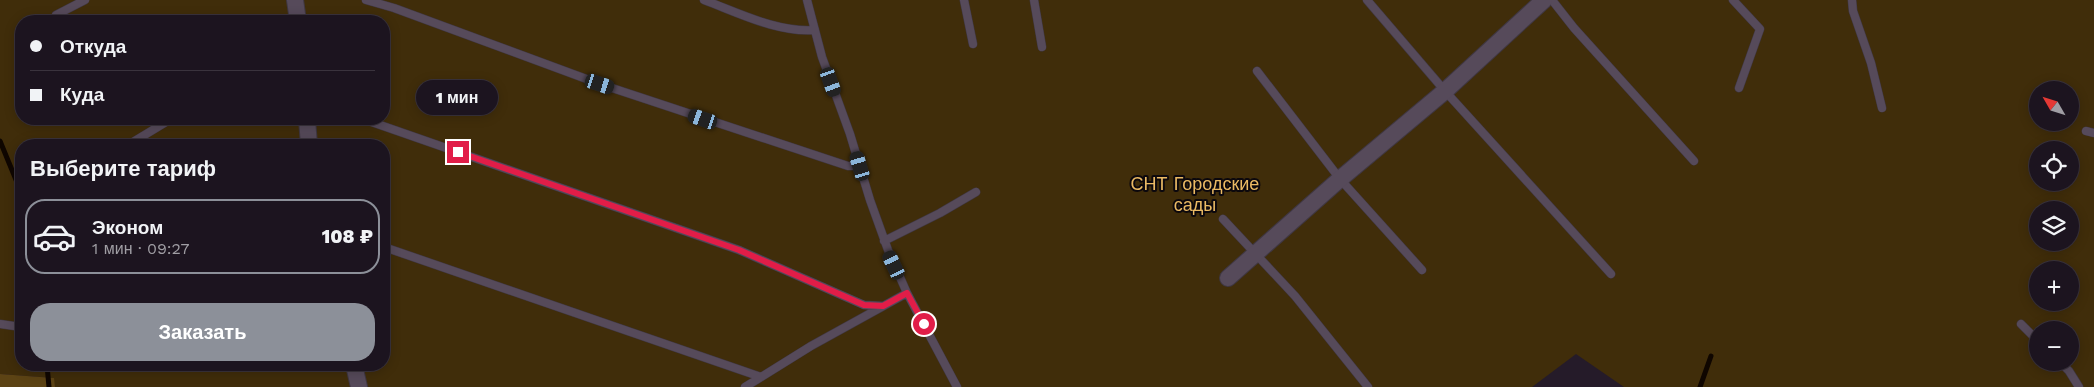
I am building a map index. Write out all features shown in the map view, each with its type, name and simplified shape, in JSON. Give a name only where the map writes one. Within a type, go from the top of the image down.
[{"type":"street","points":[[296,0],[297,15]]},
{"type":"street","points":[[1228,278],[1340,179],[1445,91],[1544,0]]},
{"type":"street","points":[[308,125],[309,139]]},
{"type":"street","points":[[355,371],[359,387]]},
{"type":"lane","points":[[56,15],[85,0]]},
{"type":"lane","points":[[366,0],[609,87],[838,163],[860,166]]},
{"type":"lane","points":[[704,0],[771,24],[798,31],[815,30]]},
{"type":"lane","points":[[807,0],[822,57],[884,241],[907,293],[957,387]]},
{"type":"lane","points":[[964,0],[973,44]]},
{"type":"lane","points":[[1034,0],[1042,47]]},
{"type":"lane","points":[[1367,0],[1445,91],[1611,274]]},
{"type":"lane","points":[[1552,0],[1574,28],[1694,161]]},
{"type":"lane","points":[[1733,0],[1760,29],[1739,88]]},
{"type":"lane","points":[[1852,0],[1853,11],[1882,108]]},
{"type":"lane","points":[[1258,72],[1340,179],[1422,270]]},
{"type":"lane","points":[[138,139],[161,125]]},
{"type":"lane","points":[[380,125],[739,250],[864,305],[883,306]]},
{"type":"lane","points":[[884,241],[940,213],[976,192]]},
{"type":"lane","points":[[1223,219],[1295,296],[1368,387]]},
{"type":"lane","points":[[390,249],[761,377]]},
{"type":"lane","points":[[746,387],[907,293]]},
{"type":"lane","points":[[0,324],[15,326]]},
{"type":"lane","points":[[2021,324],[2029,332]]},
{"type":"lane","points":[[2069,371],[2079,387]]},
{"type":"green space","name":"СНТ Городские сады","points":[[0,0],[2094,0],[2094,387],[1624,387],[1576,354],[1532,387],[55,387],[53,378],[0,374]]},
{"type":"shaded area","points":[[0,374],[54,378],[55,387],[0,387]]},
{"type":"waterway","points":[[0,141],[15,177]]},
{"type":"waterway","points":[[1700,387],[1711,356]]},
{"type":"waterway","points":[[48,371],[49,387]]},
{"type":"route","points":[[458,152],[739,250],[864,305],[883,306],[907,293],[924,324]]}]
